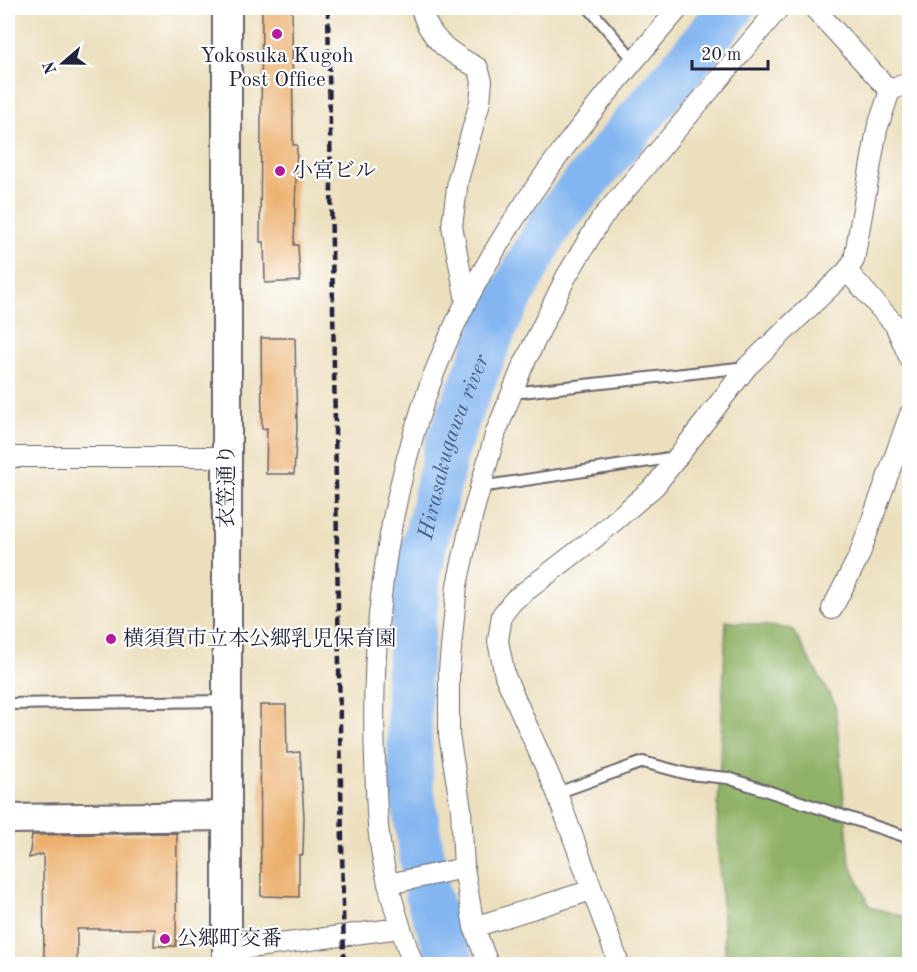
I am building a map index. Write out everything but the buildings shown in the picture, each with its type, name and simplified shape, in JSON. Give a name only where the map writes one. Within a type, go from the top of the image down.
[{"type":"street","name":"衣笠通り","points":[[227,8],[227,958]]},
{"type":"street","points":[[421,8],[434,39],[447,51],[477,68],[483,81],[480,102],[458,180],[452,226],[466,301]]},
{"type":"street","points":[[413,964],[400,928],[380,842],[375,772],[374,687],[377,613],[384,564],[416,426],[445,348],[466,301],[526,199],[551,162],[679,8]]},
{"type":"street","points":[[488,964],[474,927],[461,868],[461,809],[449,735],[449,670],[457,585],[480,487],[496,432],[566,277],[601,219],[778,8]]},
{"type":"street","points":[[814,8],[890,91]]},
{"type":"street","points":[[620,964],[557,793],[505,676],[498,641],[502,615],[514,600],[596,537],[655,486],[747,367],[847,271],[854,260],[877,129],[890,91],[909,81]]},
{"type":"street","points":[[847,271],[895,325],[909,359]]},
{"type":"street","points":[[832,609],[859,556],[909,414]]},
{"type":"street","points":[[8,457],[226,457]]},
{"type":"street","points":[[8,819],[227,816]]},
{"type":"street","points":[[391,883],[461,868]]},
{"type":"street","points":[[474,927],[592,890]]},
{"type":"street","points":[[227,958],[400,928]]},
{"type":"lane","points":[[589,8],[634,60]]},
{"type":"lane","points":[[512,393],[747,367]]},
{"type":"lane","points":[[480,487],[679,457]]},
{"type":"lane","points":[[8,704],[226,701]]},
{"type":"lane","points":[[557,793],[643,762],[688,774],[728,778],[909,838]]},
{"type":"green space","points":[[726,621],[792,629],[835,704],[850,864],[870,907],[909,918],[910,964],[726,964],[717,834]]},
{"type":"waterway","name":"Hirasakugawa river","points":[[452,964],[428,897],[411,783],[408,678],[419,568],[448,444],[495,326],[549,226],[732,8]]},
{"type":"railway","points":[[328,8],[344,964]]},
{"type":"place","name":"Yokosuka Kugoh Post Office","points":[[277,34]]},
{"type":"place","name":"小宮ビル","points":[[280,171]]},
{"type":"place","name":"横須賀市立本公郷乳児保育園","points":[[111,639]]},
{"type":"place","name":"公郷町交番","points":[[165,939]]}]
